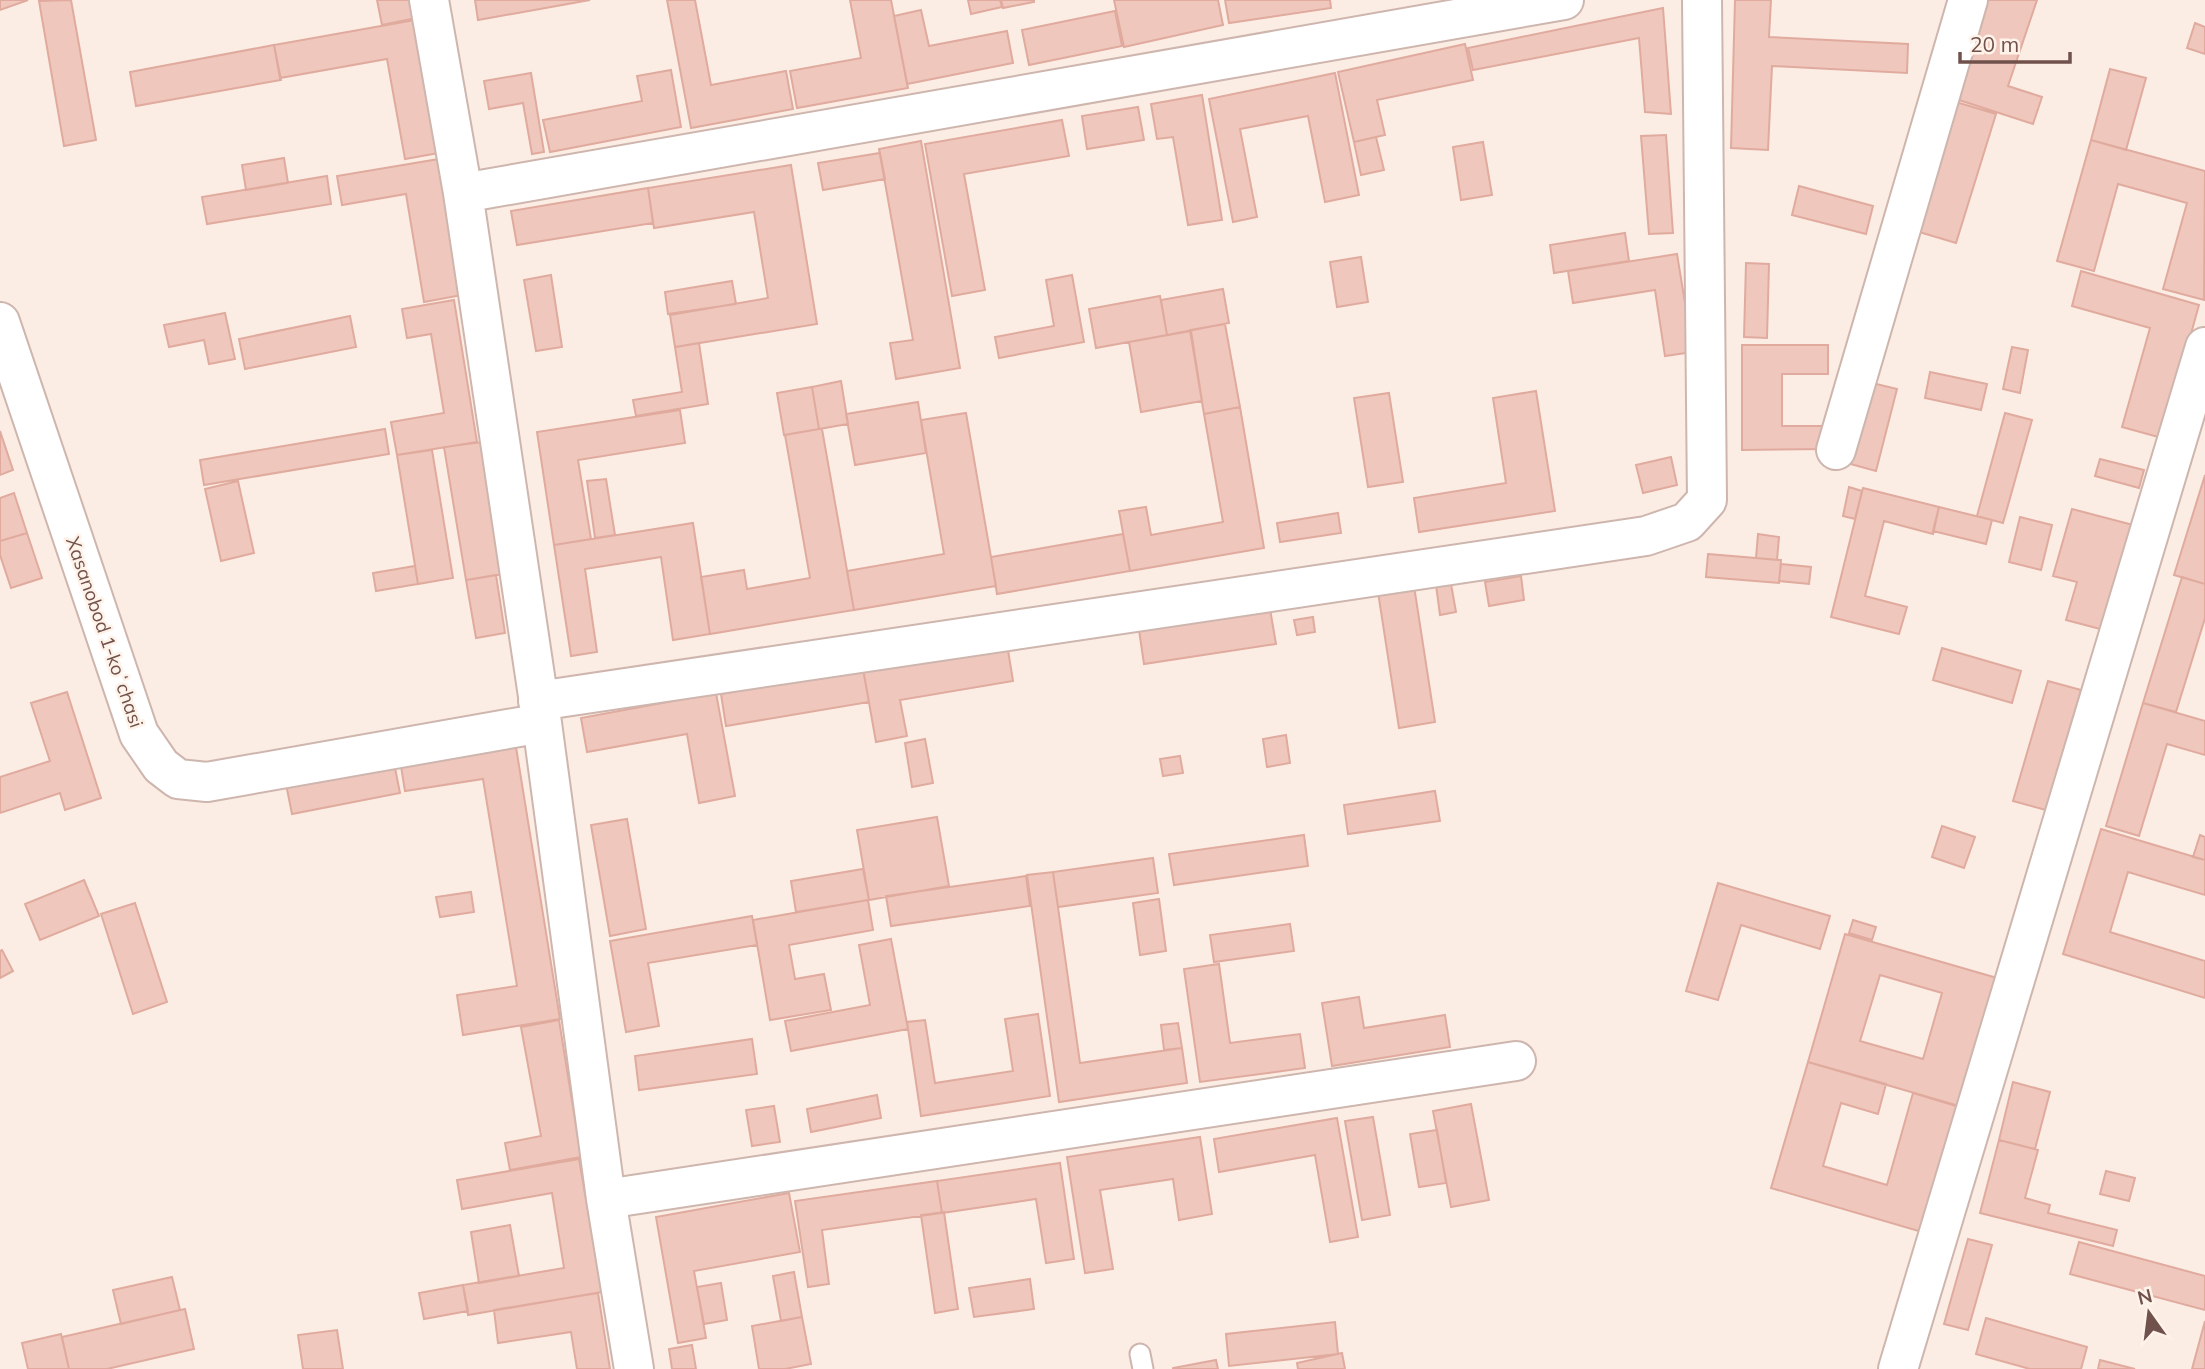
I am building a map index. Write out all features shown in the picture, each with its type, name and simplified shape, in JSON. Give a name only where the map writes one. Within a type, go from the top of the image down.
[{"type":"street","points":[[429,0],[463,193],[540,712],[606,1199],[634,1369]]},
{"type":"street","points":[[463,193],[1564,0]]},
{"type":"street","name":"Xasanobod 1-koʻchasi","points":[[0,322],[139,734],[162,766],[178,779],[207,782],[540,712],[1646,536],[1687,522],[1707,500],[1702,0]]},
{"type":"street","points":[[1836,450],[1968,0]]},
{"type":"street","points":[[1898,1369],[2205,347]]},
{"type":"street","points":[[606,1199],[1516,1061]]},
{"type":"building","points":[[0,0],[28,0],[0,10]]},
{"type":"building","points":[[71,0],[96,140],[64,146],[39,1]]},
{"type":"building","points":[[377,0],[412,0],[416,18],[382,25]]},
{"type":"building","points":[[475,0],[590,0],[478,20]]},
{"type":"building","points":[[667,0],[695,0],[711,85],[786,71],[793,109],[691,128]]},
{"type":"building","points":[[850,0],[891,0],[908,88],[797,108],[790,71],[861,58]]},
{"type":"building","points":[[968,0],[1000,0],[1002,7],[971,14]]},
{"type":"building","points":[[1001,0],[1034,0],[1034,2],[1003,8]]},
{"type":"building","points":[[1114,0],[1218,0],[1223,25],[1124,47]]},
{"type":"building","points":[[1225,0],[1330,0],[1331,8],[1229,23]]},
{"type":"building","points":[[1735,0],[1771,0],[1769,37],[1908,44],[1907,73],[1772,66],[1768,150],[1731,148]]},
{"type":"building","points":[[1988,0],[2037,0],[2008,86],[2042,97],[2033,124],[1956,99]]},
{"type":"building","points":[[1663,8],[1671,114],[1645,112],[1639,38],[1473,70],[1468,48]]},
{"type":"building","points":[[921,10],[929,46],[1007,31],[1013,63],[907,84],[894,16]]},
{"type":"building","points":[[1115,11],[1122,46],[1029,65],[1022,30]]},
{"type":"building","points":[[415,20],[439,153],[405,159],[387,59],[280,78],[274,45]]},
{"type":"building","points":[[2195,23],[2205,27],[2205,54],[2187,48]]},
{"type":"building","points":[[1465,44],[1473,80],[1377,100],[1385,135],[1354,142],[1338,72]]},
{"type":"building","points":[[274,45],[281,80],[136,106],[130,72]]},
{"type":"building","points":[[2110,69],[2146,78],[2126,150],[2091,140]]},
{"type":"building","points":[[671,70],[681,127],[550,152],[543,120],[642,101],[637,76]]},
{"type":"building","points":[[531,73],[544,152],[532,154],[523,103],[489,109],[484,81]]},
{"type":"building","points":[[1335,73],[1359,195],[1325,202],[1308,116],[1240,129],[1257,217],[1233,222],[1209,99]]},
{"type":"building","points":[[1202,95],[1222,220],[1188,225],[1173,137],[1157,139],[1151,104]]},
{"type":"building","points":[[1956,102],[1996,114],[1956,243],[1916,231]]},
{"type":"building","points":[[1138,107],[1144,140],[1087,149],[1082,116]]},
{"type":"building","points":[[1062,120],[1069,156],[964,174],[985,290],[952,296],[925,144]]},
{"type":"building","points":[[1666,135],[1673,233],[1649,234],[1641,136]]},
{"type":"building","points":[[1376,137],[1384,170],[1361,175],[1354,142]]},
{"type":"building","points":[[2091,140],[2205,171],[2204,300],[2163,289],[2187,203],[2118,184],[2094,271],[2057,261]]},
{"type":"building","points":[[921,141],[960,368],[896,379],[890,343],[913,340],[879,149]]},
{"type":"building","points":[[1483,142],[1492,195],[1461,200],[1453,147]]},
{"type":"building","points":[[880,153],[885,179],[823,190],[818,163]]},
{"type":"building","points":[[284,158],[288,183],[246,190],[242,165]]},
{"type":"building","points":[[439,159],[462,295],[424,302],[406,194],[342,205],[337,176]]},
{"type":"building","points":[[791,165],[817,324],[675,347],[670,315],[768,298],[754,212],[654,228],[648,188]]},
{"type":"building","points":[[327,176],[331,204],[207,224],[202,197]]},
{"type":"building","points":[[1799,186],[1873,206],[1866,234],[1792,215]]},
{"type":"building","points":[[648,188],[653,223],[517,245],[511,211]]},
{"type":"building","points":[[1625,233],[1629,261],[1554,273],[1550,245]]},
{"type":"building","points":[[1677,254],[1693,352],[1665,356],[1655,290],[1573,303],[1568,271]]},
{"type":"building","points":[[1361,257],[1368,302],[1337,307],[1330,262]]},
{"type":"building","points":[[1746,263],[1769,264],[1767,338],[1744,337]]},
{"type":"building","points":[[2081,271],[2199,305],[2162,438],[2122,427],[2150,328],[2072,306]]},
{"type":"building","points":[[551,275],[562,347],[536,351],[524,280]]},
{"type":"building","points":[[1072,275],[1084,342],[999,358],[995,337],[1054,326],[1046,280]]},
{"type":"building","points":[[732,281],[736,304],[668,314],[665,292]]},
{"type":"building","points":[[1223,289],[1229,323],[1167,335],[1161,300]]},
{"type":"building","points":[[1160,296],[1167,335],[1096,348],[1089,309]]},
{"type":"building","points":[[454,300],[477,442],[397,455],[391,422],[444,413],[431,334],[407,338],[402,309]]},
{"type":"building","points":[[225,313],[235,359],[209,364],[204,340],[169,347],[164,325]]},
{"type":"building","points":[[350,316],[356,347],[245,369],[239,339]]},
{"type":"building","points":[[1225,324],[1240,407],[1204,414],[1190,330]]},
{"type":"building","points":[[1191,331],[1202,401],[1141,412],[1129,342]]},
{"type":"building","points":[[699,343],[708,404],[636,416],[633,400],[682,392],[675,347]]},
{"type":"building","points":[[1742,345],[1828,345],[1828,374],[1782,374],[1782,426],[1826,426],[1827,449],[1742,450]]},
{"type":"building","points":[[2012,347],[2028,350],[2020,393],[2003,389]]},
{"type":"building","points":[[1930,372],[1987,384],[1981,410],[1925,398]]},
{"type":"building","points":[[841,381],[848,424],[819,429],[812,387]]},
{"type":"building","points":[[1868,382],[1897,389],[1876,471],[1847,463]]},
{"type":"building","points":[[812,387],[819,429],[784,435],[777,393]]},
{"type":"building","points":[[1536,391],[1555,511],[1419,532],[1414,498],[1506,483],[1493,398]]},
{"type":"building","points":[[1389,393],[1403,482],[1368,487],[1354,398]]},
{"type":"building","points":[[918,402],[926,453],[855,465],[846,414]]},
{"type":"building","points":[[1240,407],[1264,548],[1130,571],[1119,511],[1146,507],[1151,535],[1223,522],[1204,414]]},
{"type":"building","points":[[680,410],[685,443],[578,460],[591,539],[554,545],[537,432]]},
{"type":"building","points":[[966,413],[996,586],[854,610],[847,571],[944,554],[921,420]]},
{"type":"building","points":[[2005,413],[2032,420],[2003,523],[1977,516]]},
{"type":"building","points":[[385,429],[389,454],[204,485],[200,460]]},
{"type":"building","points":[[822,429],[854,610],[710,634],[701,577],[744,570],[747,589],[810,578],[785,435]]},
{"type":"building","points":[[0,431],[13,470],[0,475]]},
{"type":"building","points":[[482,442],[504,574],[466,580],[444,447]]},
{"type":"building","points":[[432,450],[453,578],[418,584],[397,455]]},
{"type":"building","points":[[1671,457],[1677,485],[1643,493],[1636,465]]},
{"type":"building","points":[[2100,459],[2144,470],[2139,488],[2095,476]]},
{"type":"building","points":[[2205,475],[2205,584],[2174,575]]},
{"type":"building","points":[[606,479],[615,535],[595,538],[587,481]]},
{"type":"building","points":[[238,481],[254,553],[221,561],[205,489]]},
{"type":"building","points":[[1849,487],[1862,491],[1855,519],[1843,516]]},
{"type":"building","points":[[1863,488],[1939,507],[1933,534],[1884,521],[1865,596],[1907,607],[1899,634],[1831,617]]},
{"type":"building","points":[[14,493],[27,533],[0,541],[0,498]]},
{"type":"building","points":[[1939,507],[1992,520],[1986,544],[1933,531]]},
{"type":"building","points":[[2072,509],[2133,525],[2104,630],[2066,620],[2077,582],[2053,576]]},
{"type":"building","points":[[1338,513],[1341,533],[1280,542],[1277,523]]},
{"type":"building","points":[[2020,517],[2052,525],[2041,570],[2009,562]]},
{"type":"building","points":[[693,523],[710,634],[673,640],[661,557],[585,569],[597,652],[571,656],[554,545]]},
{"type":"building","points":[[27,533],[42,578],[11,588],[0,555],[0,541]]},
{"type":"building","points":[[1123,534],[1130,571],[997,594],[991,557]]},
{"type":"building","points":[[1758,534],[1779,537],[1777,560],[1756,558]]},
{"type":"building","points":[[1708,554],[1781,560],[1779,583],[1706,577]]},
{"type":"building","points":[[1781,564],[1811,567],[1809,584],[1779,581]]},
{"type":"building","points":[[415,566],[418,584],[376,591],[373,573]]},
{"type":"building","points":[[496,575],[505,633],[476,638],[466,580]]},
{"type":"building","points":[[1521,576],[1524,600],[1489,606],[1485,582]]},
{"type":"building","points":[[2182,577],[2205,584],[2205,618],[2176,712],[2143,703]]},
{"type":"building","points":[[1451,584],[1456,612],[1440,615],[1436,585]]},
{"type":"building","points":[[1414,586],[1435,722],[1399,728],[1378,592]]},
{"type":"building","points":[[1270,609],[1276,644],[1144,664],[1139,630]]},
{"type":"building","points":[[1313,617],[1315,632],[1297,635],[1294,620]]},
{"type":"building","points":[[1007,644],[1013,681],[900,700],[907,736],[876,742],[863,669]]},
{"type":"building","points":[[1942,648],[2021,671],[2012,703],[1933,680]]},
{"type":"building","points":[[863,669],[869,702],[726,726],[721,694]]},
{"type":"building","points":[[2048,681],[2081,690],[2046,810],[2013,801]]},
{"type":"building","points":[[67,692],[101,798],[65,810],[60,793],[0,813],[0,777],[50,761],[31,703]]},
{"type":"building","points":[[716,693],[735,796],[699,803],[687,734],[587,752],[581,718]]},
{"type":"building","points":[[2143,703],[2205,721],[2205,755],[2167,744],[2139,836],[2106,826]]},
{"type":"building","points":[[1286,735],[1290,763],[1267,767],[1263,739]]},
{"type":"building","points":[[925,739],[933,783],[912,787],[905,743]]},
{"type":"building","points":[[515,741],[560,1019],[463,1035],[457,995],[517,986],[483,779],[405,791],[400,760]]},
{"type":"building","points":[[1180,756],[1183,773],[1163,776],[1160,759]]},
{"type":"building","points":[[393,758],[400,793],[292,814],[285,779]]},
{"type":"building","points":[[1435,791],[1440,821],[1348,834],[1344,805]]},
{"type":"building","points":[[937,817],[949,886],[869,900],[857,830]]},
{"type":"building","points":[[627,819],[646,929],[610,936],[591,825]]},
{"type":"building","points":[[1942,826],[1975,837],[1964,868],[1932,857]]},
{"type":"building","points":[[2101,829],[2205,860],[2205,895],[2128,872],[2110,932],[2205,961],[2205,998],[2063,954]]},
{"type":"building","points":[[1304,835],[1308,866],[1174,885],[1169,854]]},
{"type":"building","points":[[2200,835],[2205,837],[2205,860],[2193,857]]},
{"type":"building","points":[[1153,858],[1158,893],[1058,907],[1053,872]]},
{"type":"building","points":[[863,869],[869,900],[796,912],[791,881]]},
{"type":"building","points":[[1053,872],[1080,1063],[1182,1048],[1187,1083],[1059,1102],[1027,875]]},
{"type":"building","points":[[1026,876],[1030,906],[891,926],[886,896]]},
{"type":"building","points":[[84,880],[99,916],[40,940],[25,904]]},
{"type":"building","points":[[1718,883],[1830,916],[1820,949],[1741,925],[1718,1000],[1686,991]]},
{"type":"building","points":[[471,892],[474,912],[440,917],[436,897]]},
{"type":"building","points":[[1159,899],[1166,951],[1140,955],[1133,903]]},
{"type":"building","points":[[868,900],[873,930],[789,945],[795,979],[824,974],[831,1010],[770,1020],[753,920]]},
{"type":"building","points":[[135,903],[167,1002],[133,1014],[101,914]]},
{"type":"building","points":[[752,916],[757,945],[648,963],[659,1026],[626,1032],[610,941]]},
{"type":"building","points":[[1853,920],[1876,927],[1872,940],[1849,933]]},
{"type":"building","points":[[1290,924],[1294,951],[1214,962],[1210,935]]},
{"type":"building","points":[[1845,934],[1997,978],[1959,1106],[1808,1062]],"holes":[[[1880,975],[1942,993],[1923,1059],[1860,1041]]]},
{"type":"building","points":[[891,939],[908,1029],[791,1051],[785,1021],[870,1005],[859,945]]},
{"type":"building","points":[[2,950],[13,971],[0,978],[0,951]]},
{"type":"building","points":[[1219,964],[1230,1043],[1300,1034],[1305,1068],[1200,1082],[1184,969]]},
{"type":"building","points":[[1359,997],[1364,1028],[1445,1015],[1450,1047],[1332,1066],[1322,1003]]},
{"type":"building","points":[[1038,1014],[1050,1096],[921,1116],[907,1022],[925,1020],[935,1083],[1013,1071],[1005,1019]]},
{"type":"building","points":[[559,1020],[581,1157],[510,1170],[505,1143],[541,1136],[521,1027]]},
{"type":"building","points":[[1178,1023],[1182,1048],[1164,1050],[1161,1025]]},
{"type":"building","points":[[752,1039],[757,1074],[639,1090],[635,1056]]},
{"type":"building","points":[[1808,1062],[1886,1084],[1878,1114],[1841,1103],[1823,1166],[1887,1185],[1913,1093],[1966,1109],[1929,1234],[1771,1188]]},
{"type":"building","points":[[2013,1082],[2050,1092],[2035,1149],[1999,1140]]},
{"type":"building","points":[[877,1095],[881,1118],[811,1132],[807,1109]]},
{"type":"building","points":[[1471,1104],[1489,1200],[1451,1207],[1433,1111]]},
{"type":"building","points":[[774,1106],[780,1142],[752,1146],[746,1110]]},
{"type":"building","points":[[1373,1117],[1390,1215],[1362,1220],[1345,1121]]},
{"type":"building","points":[[1337,1118],[1358,1237],[1330,1242],[1315,1155],[1219,1172],[1214,1139]]},
{"type":"building","points":[[1437,1130],[1446,1183],[1419,1187],[1410,1134]]},
{"type":"building","points":[[1200,1137],[1212,1214],[1179,1220],[1173,1179],[1100,1190],[1113,1269],[1085,1273],[1067,1157]]},
{"type":"building","points":[[1999,1140],[2038,1150],[2025,1198],[2050,1205],[2048,1213],[2117,1230],[2113,1246],[1980,1213]]},
{"type":"building","points":[[579,1159],[602,1292],[468,1315],[463,1285],[564,1268],[552,1193],[462,1209],[457,1180]]},
{"type":"building","points":[[1060,1163],[1074,1259],[1046,1263],[1036,1199],[942,1213],[937,1181]]},
{"type":"building","points":[[2106,1171],[2135,1178],[2129,1201],[2100,1194]]},
{"type":"building","points":[[937,1181],[942,1213],[822,1230],[829,1284],[808,1287],[795,1201]]},
{"type":"building","points":[[789,1193],[800,1252],[694,1271],[706,1338],[678,1343],[656,1217]]},
{"type":"building","points":[[944,1212],[958,1309],[935,1313],[921,1215]]},
{"type":"building","points":[[510,1225],[519,1276],[479,1283],[471,1232]]},
{"type":"building","points":[[1968,1239],[1992,1245],[1968,1330],[1944,1324]]},
{"type":"building","points":[[2079,1242],[2205,1276],[2205,1310],[2070,1274]]},
{"type":"building","points":[[794,1272],[802,1317],[781,1321],[773,1276]]},
{"type":"building","points":[[172,1277],[180,1310],[121,1324],[113,1290]]},
{"type":"building","points":[[1030,1279],[1034,1309],[974,1317],[969,1288]]},
{"type":"building","points":[[721,1283],[727,1320],[704,1324],[697,1287]]},
{"type":"building","points":[[463,1285],[468,1311],[424,1319],[419,1293]]},
{"type":"building","points":[[598,1293],[610,1369],[577,1369],[571,1332],[498,1343],[494,1310]]},
{"type":"building","points":[[185,1309],[194,1349],[107,1369],[69,1369],[62,1337]]},
{"type":"building","points":[[802,1317],[811,1364],[785,1369],[759,1369],[752,1326]]},
{"type":"building","points":[[1986,1318],[2087,1347],[2081,1369],[2030,1369],[1976,1354]]},
{"type":"building","points":[[2205,1321],[2205,1369],[2192,1369]]},
{"type":"building","points":[[1335,1322],[1338,1354],[1229,1366],[1226,1334]]},
{"type":"building","points":[[337,1330],[343,1369],[303,1369],[298,1335]]},
{"type":"building","points":[[61,1334],[69,1369],[28,1369],[22,1343]]},
{"type":"building","points":[[692,1345],[696,1369],[672,1369],[669,1349]]},
{"type":"building","points":[[1342,1353],[1345,1369],[1298,1369],[1297,1363]]},
{"type":"building","points":[[1216,1360],[1218,1369],[1173,1369],[1173,1368]]},
{"type":"building","points":[[2100,1360],[2135,1369],[2098,1369]]}]
